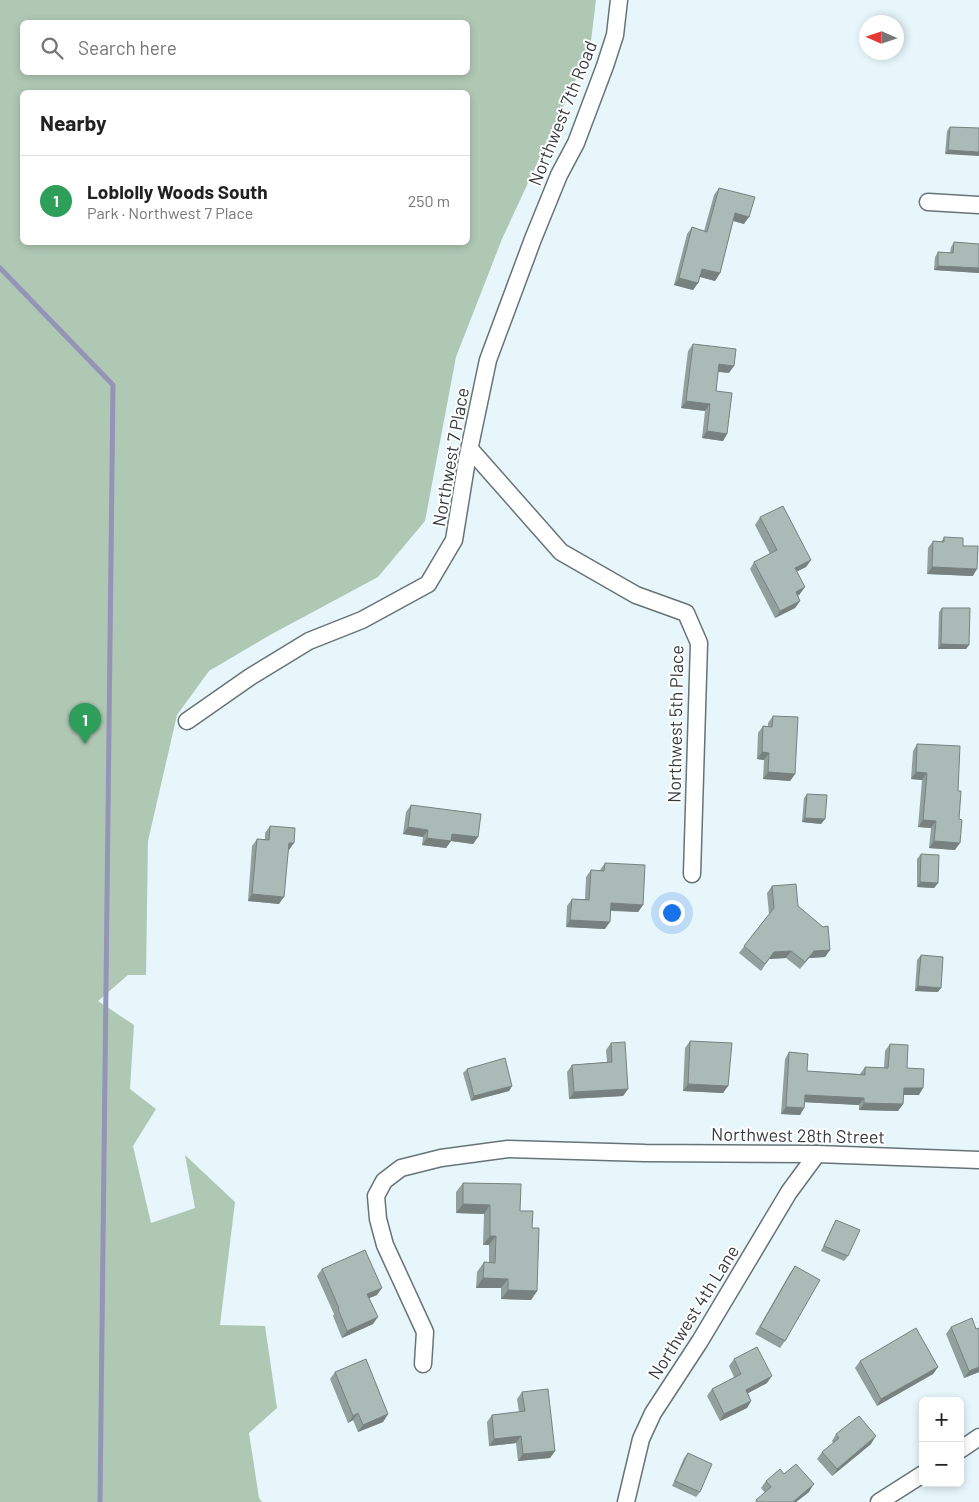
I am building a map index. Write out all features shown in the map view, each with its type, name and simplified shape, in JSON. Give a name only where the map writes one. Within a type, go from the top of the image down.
[{"type":"street","name":"Northwest 7th Road","points":[[533,240],[559,175],[576,143],[605,66],[615,35],[620,0]]},
{"type":"street","points":[[928,202],[979,205]]},
{"type":"street","name":"Northwest 7 Place","points":[[187,721],[309,641],[362,620],[428,584],[454,540],[488,360],[533,240]]},
{"type":"street","name":"Northwest 5th Place","points":[[470,449],[561,552],[636,595],[686,613],[699,643],[692,874]]},
{"type":"street","name":"Northwest 28th Street","points":[[423,1364],[425,1332],[385,1244],[378,1219],[376,1196],[384,1181],[401,1168],[433,1160],[508,1149],[817,1154],[979,1160]]},
{"type":"street","name":"Northwest 4th Lane","points":[[626,1502],[641,1439],[653,1413],[700,1341],[789,1192],[817,1154]]},
{"type":"street","points":[[964,1447],[979,1438]]},
{"type":"street","points":[[878,1502],[919,1476]]},
{"type":"green space","points":[[0,0],[596,0],[590,49],[502,239],[456,357],[425,521],[378,577],[270,635],[209,671],[177,715],[148,841],[146,975],[128,975],[98,1001],[134,1025],[130,1089],[156,1109],[133,1146],[151,1223],[195,1208],[185,1155],[235,1202],[220,1325],[265,1326],[277,1408],[249,1433],[259,1498],[262,1502],[0,1502]]},
{"type":"building","points":[[950,127],[979,128],[979,152],[948,150]]},
{"type":"building","points":[[719,188],[755,197],[749,217],[735,213],[720,273],[702,269],[698,283],[679,278],[692,227],[707,232]]},
{"type":"building","points":[[954,242],[979,244],[979,268],[938,266],[938,252],[953,253]]},
{"type":"building","points":[[693,344],[736,349],[734,366],[719,364],[716,391],[732,393],[727,434],[707,431],[710,404],[686,401]]},
{"type":"building","points":[[783,506],[811,560],[795,568],[805,587],[796,592],[800,601],[780,611],[754,562],[777,550],[760,517]]},
{"type":"building","points":[[944,537],[963,538],[963,546],[978,546],[977,569],[932,567],[933,541],[944,542]]},
{"type":"building","points":[[942,608],[970,608],[969,645],[941,644]]},
{"type":"building","points":[[773,716],[798,717],[795,774],[768,772],[769,753],[762,752],[763,726],[772,727]]},
{"type":"building","points":[[917,744],[960,746],[958,791],[961,791],[959,819],[962,820],[960,843],[934,841],[936,821],[923,820],[927,773],[916,772]]},
{"type":"building","points":[[807,794],[827,795],[825,819],[805,818]]},
{"type":"building","points":[[411,805],[481,814],[478,837],[452,834],[451,841],[427,838],[428,830],[408,827]]},
{"type":"building","points":[[270,826],[295,828],[294,843],[289,843],[284,897],[252,894],[257,839],[269,840]]},
{"type":"building","points":[[921,854],[939,855],[938,883],[920,882]]},
{"type":"building","points":[[605,863],[645,865],[643,905],[611,903],[610,922],[570,920],[572,899],[589,900],[591,870],[604,871]]},
{"type":"building","points":[[796,884],[798,906],[823,927],[828,926],[830,950],[814,951],[805,962],[791,951],[774,952],[765,964],[744,946],[774,908],[772,886]]},
{"type":"building","points":[[921,955],[943,957],[941,988],[918,986]]},
{"type":"building","points":[[690,1041],[732,1043],[728,1086],[688,1084]]},
{"type":"building","points":[[625,1042],[628,1089],[574,1092],[572,1065],[612,1062],[611,1043]]},
{"type":"building","points":[[890,1044],[908,1045],[907,1068],[924,1069],[923,1088],[904,1088],[903,1104],[864,1103],[864,1098],[805,1095],[804,1108],[786,1107],[789,1052],[808,1054],[807,1071],[865,1075],[865,1067],[888,1068]]},
{"type":"building","points":[[505,1058],[512,1086],[474,1096],[467,1069]]},
{"type":"building","points":[[463,1183],[521,1184],[520,1211],[533,1211],[532,1228],[539,1228],[537,1291],[508,1290],[508,1279],[483,1278],[484,1262],[495,1263],[496,1236],[490,1236],[490,1205],[463,1204]]},
{"type":"building","points":[[836,1220],[860,1230],[848,1256],[824,1246]]},
{"type":"building","points":[[365,1250],[382,1288],[367,1294],[378,1317],[347,1331],[322,1269]]},
{"type":"building","points":[[795,1266],[820,1280],[785,1341],[760,1327]]},
{"type":"building","points":[[972,1318],[976,1329],[979,1328],[979,1367],[969,1371],[951,1327]]},
{"type":"building","points":[[916,1328],[938,1367],[881,1399],[860,1361]]},
{"type":"building","points":[[757,1347],[772,1376],[746,1390],[751,1401],[724,1414],[712,1389],[741,1374],[734,1359]]},
{"type":"building","points":[[366,1359],[388,1414],[363,1425],[358,1413],[353,1416],[335,1372]]},
{"type":"building","points":[[548,1389],[555,1451],[523,1454],[521,1436],[494,1439],[492,1415],[525,1411],[522,1392]]},
{"type":"building","points":[[859,1416],[876,1436],[837,1469],[822,1452],[839,1438],[836,1434]]},
{"type":"building","points":[[688,1453],[712,1464],[700,1492],[675,1481]]},
{"type":"building","points":[[796,1464],[814,1484],[793,1502],[757,1502],[756,1500],[771,1487],[766,1481],[780,1469],[784,1474]]},
{"type":"waterway","points":[[0,268],[113,385],[100,1502]]},
{"type":"place","name":"Loblolly Woods South","points":[[85,744]]}]
